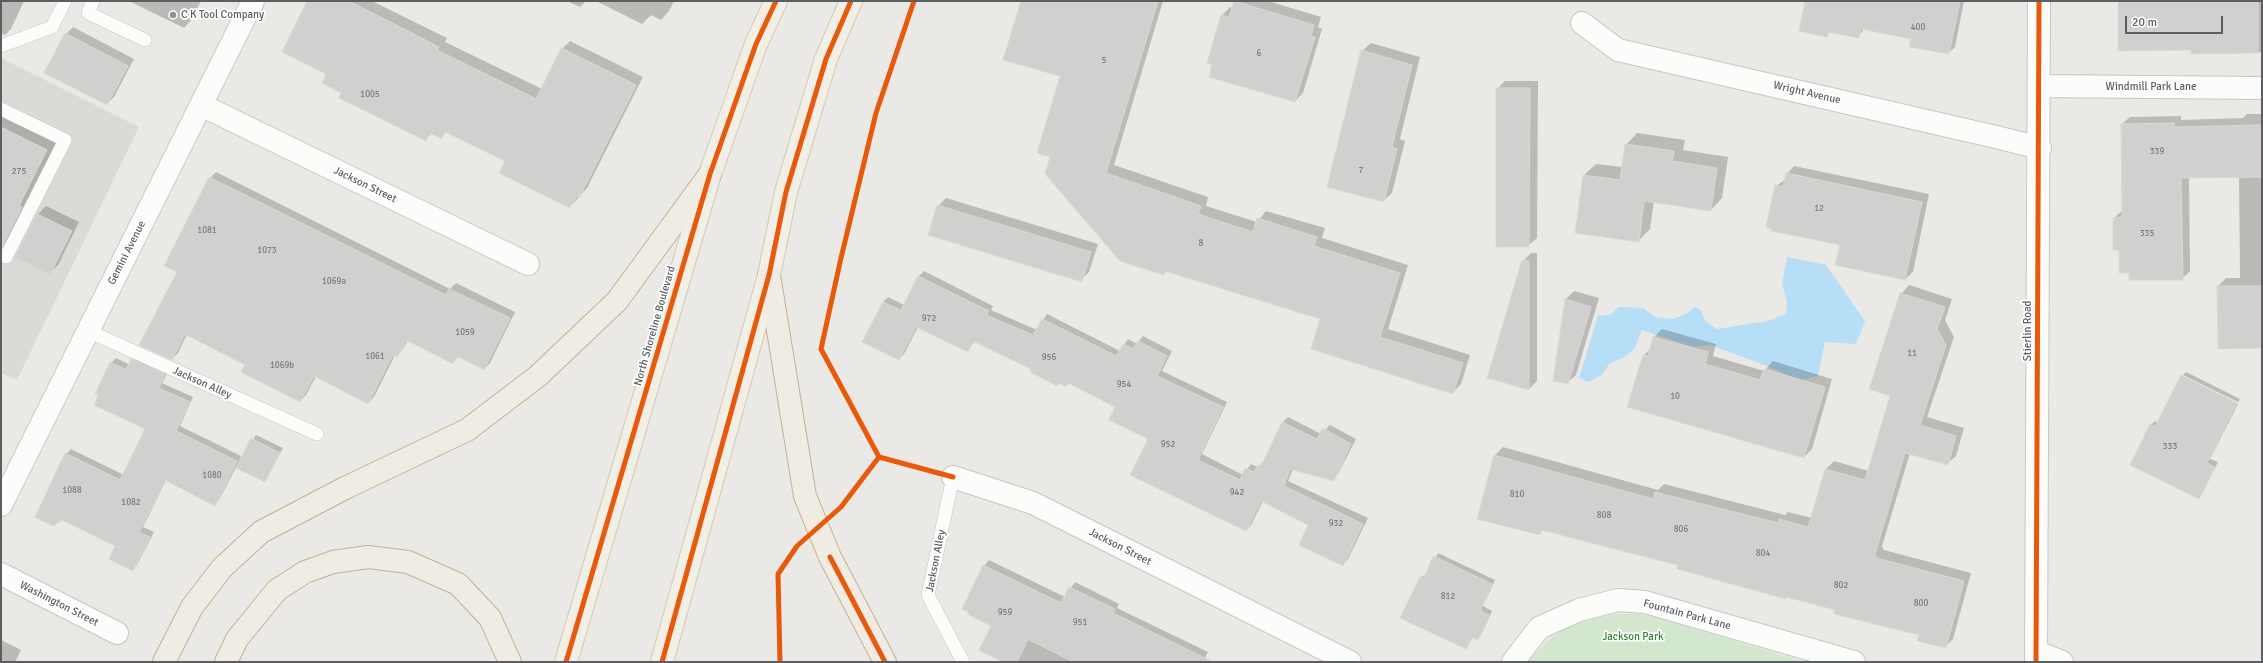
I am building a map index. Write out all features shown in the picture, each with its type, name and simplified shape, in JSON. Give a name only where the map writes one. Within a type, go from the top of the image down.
[{"type":"highway","points":[[164,662],[192,607],[222,568],[261,532],[345,488],[467,430],[538,376],[617,300],[710,174]]},
{"type":"highway","points":[[768,275],[805,496],[830,557],[885,662]]},
{"type":"highway","points":[[226,662],[237,639],[277,590],[305,572],[333,562],[368,557],[408,562],[458,584],[490,618],[510,662]]},
{"type":"main road","name":"North Shoreline Boulevard","points":[[566,662],[710,174],[756,44],[776,1]]},
{"type":"main road","points":[[662,662],[768,275],[786,192],[826,59],[851,1]]},
{"type":"street","name":"Gemini Avenue","points":[[1,505],[253,1]]},
{"type":"street","name":"Stierlin Road","points":[[2036,657],[2040,148],[2039,1]]},
{"type":"street","name":"Wright Avenue","points":[[1582,23],[1618,50],[1996,136],[2040,148]]},
{"type":"street","name":"Windmill Park Lane","points":[[2040,86],[2262,88]]},
{"type":"street","name":"Jackson Street","points":[[201,105],[528,264]]},
{"type":"street","name":"Jackson Street","points":[[953,478],[1033,504],[1350,662]]},
{"type":"street","name":"Washington Street","points":[[1,574],[116,633]]},
{"type":"street","name":"Fountain Park Lane","points":[[1513,662],[1539,628],[1578,610],[1618,600],[1645,602],[1854,662]]},
{"type":"street","points":[[2036,657],[2062,662]]},
{"type":"lane","points":[[1,46],[52,27],[65,1]]},
{"type":"lane","points":[[93,1],[88,13],[146,40]]},
{"type":"lane","points":[[1,109],[65,140],[6,257],[1,254]]},
{"type":"lane","name":"Jackson Alley","points":[[88,331],[317,434]]},
{"type":"lane","name":"Jackson Alley","points":[[953,478],[928,596],[963,662]]},
{"type":"shaded area","points":[[1,58],[139,127],[17,380],[1,373]]},
{"type":"green space","name":"Jackson Park","points":[[1610,614],[1638,614],[1655,617],[1804,662],[1527,662],[1552,637],[1577,621]]},
{"type":"water","points":[[1787,257],[1826,265],[1865,321],[1856,344],[1825,342],[1818,376],[1800,381],[1767,366],[1710,345],[1693,347],[1642,330],[1635,348],[1623,358],[1609,364],[1603,374],[1589,382],[1579,378],[1598,316],[1612,314],[1618,307],[1643,308],[1655,317],[1673,319],[1688,313],[1694,307],[1700,309],[1706,322],[1718,329],[1768,321],[1786,314],[1787,301],[1782,284]]},
{"type":"building","points":[[307,1],[349,1],[439,47],[437,50],[536,99],[561,48],[636,85],[579,198],[576,196],[570,208],[499,173],[505,161],[445,132],[442,139],[430,133],[426,141],[339,98],[341,93],[322,83],[326,74],[282,52]]},
{"type":"building","points":[[1021,1],[1158,1],[1106,173],[1201,206],[1198,214],[1253,232],[1257,218],[1317,237],[1314,246],[1400,273],[1380,337],[1463,363],[1453,394],[1311,349],[1320,319],[1165,271],[1164,275],[1120,261],[1045,174],[1050,157],[1037,153],[1060,76],[1003,60]]},
{"type":"building","points":[[1234,1],[1314,25],[1311,36],[1315,37],[1295,102],[1209,77],[1212,65],[1207,63],[1221,15],[1229,17]]},
{"type":"building","points":[[1805,1],[1960,1],[1949,54],[1909,47],[1911,39],[1861,29],[1859,38],[1828,32],[1827,37],[1799,31]]},
{"type":"building","points":[[2118,1],[2258,1],[2258,53],[2191,54],[2191,50],[2118,51]]},
{"type":"building","points":[[65,33],[128,66],[107,105],[44,73]]},
{"type":"building","points":[[1361,50],[1412,65],[1392,147],[1397,149],[1384,202],[1327,187]]},
{"type":"building","points":[[1496,88],[1530,88],[1529,247],[1496,247]]},
{"type":"building","points":[[2174,123],[2174,127],[2262,125],[2262,177],[2181,178],[2183,280],[2129,280],[2129,273],[2119,273],[2119,250],[2113,250],[2113,218],[2122,217],[2121,124]]},
{"type":"building","points":[[1,127],[47,150],[19,206],[22,207],[2,247]]},
{"type":"building","points":[[1625,144],[1674,151],[1672,161],[1717,168],[1711,211],[1644,201],[1639,242],[1575,233],[1583,175],[1620,180]]},
{"type":"building","points":[[1786,173],[1922,202],[1905,280],[1835,265],[1840,245],[1771,231],[1772,229],[1766,227],[1775,185],[1783,187]]},
{"type":"building","points":[[209,177],[446,295],[449,289],[510,318],[484,370],[457,356],[453,364],[406,340],[397,357],[392,356],[368,404],[314,376],[300,402],[241,372],[245,365],[185,334],[172,360],[139,345],[177,272],[164,266]]},
{"type":"building","points":[[937,205],[1091,252],[1082,282],[928,235]]},
{"type":"building","points":[[37,214],[72,231],[50,275],[15,257]]},
{"type":"building","points":[[1522,260],[1529,261],[1529,390],[1487,378]]},
{"type":"building","points":[[918,276],[989,311],[986,315],[1033,335],[1042,319],[1116,356],[1123,344],[1133,349],[1138,341],[1167,356],[1157,376],[1223,407],[1198,460],[1240,480],[1245,468],[1254,472],[1258,465],[1261,466],[1282,422],[1317,439],[1322,429],[1324,429],[1351,444],[1334,481],[1290,469],[1284,486],[1363,524],[1343,566],[1299,545],[1308,525],[1261,501],[1246,531],[1130,475],[1148,439],[1109,420],[1115,407],[1068,383],[1066,387],[1059,383],[1057,386],[1030,372],[1031,369],[973,341],[968,352],[916,327],[899,360],[862,342],[883,302],[901,310]]},
{"type":"building","points":[[2217,286],[2262,286],[2262,348],[2218,349]]},
{"type":"building","points":[[1900,293],[1945,307],[1937,329],[1946,345],[1920,425],[1956,436],[1948,465],[1905,453],[1875,554],[1876,558],[1964,581],[1946,648],[1917,641],[1919,635],[1834,614],[1835,610],[1787,597],[1786,599],[1677,569],[1677,565],[1541,530],[1540,535],[1477,519],[1494,455],[1653,499],[1655,492],[1778,523],[1779,519],[1808,527],[1825,469],[1865,480],[1890,396],[1869,389]]},
{"type":"building","points":[[1565,299],[1591,307],[1568,384],[1553,381]]},
{"type":"building","points":[[1653,337],[1708,352],[1705,364],[1760,380],[1764,369],[1825,387],[1804,458],[1627,407],[1643,355],[1648,356]]},
{"type":"building","points":[[131,359],[165,374],[159,388],[190,402],[176,431],[237,461],[215,506],[165,480],[139,532],[150,537],[133,571],[109,559],[115,546],[62,520],[53,526],[35,517],[65,453],[120,480],[145,429],[94,405],[98,395],[95,394],[110,362],[126,370]]},
{"type":"building","points":[[2181,375],[2237,403],[2207,463],[2215,467],[2199,499],[2130,465],[2150,424],[2155,427]]},
{"type":"building","points":[[251,438],[280,453],[265,482],[236,468]]},
{"type":"building","points":[[1433,556],[1492,584],[1480,611],[1489,615],[1478,640],[1472,638],[1466,649],[1400,618],[1420,577],[1424,578]]},
{"type":"building","points":[[983,565],[1061,603],[1069,587],[1115,609],[1113,613],[1213,662],[1074,662],[1028,639],[1017,662],[1003,662],[979,650],[991,626],[968,614],[969,612],[962,609]]},
{"type":"cycle path","points":[[566,662],[710,174],[756,44],[776,1]]},
{"type":"cycle path","points":[[662,662],[769,275],[786,192],[826,59],[851,1]]},
{"type":"cycle path","points":[[780,662],[778,574],[797,546],[841,507],[879,457],[821,349],[876,113],[914,1]]},
{"type":"cycle path","points":[[2036,662],[2039,1]]},
{"type":"cycle path","points":[[879,457],[953,477]]},
{"type":"cycle path","points":[[830,557],[885,662]]},
{"type":"place","name":"C K Tool Company","points":[[173,15]]}]
